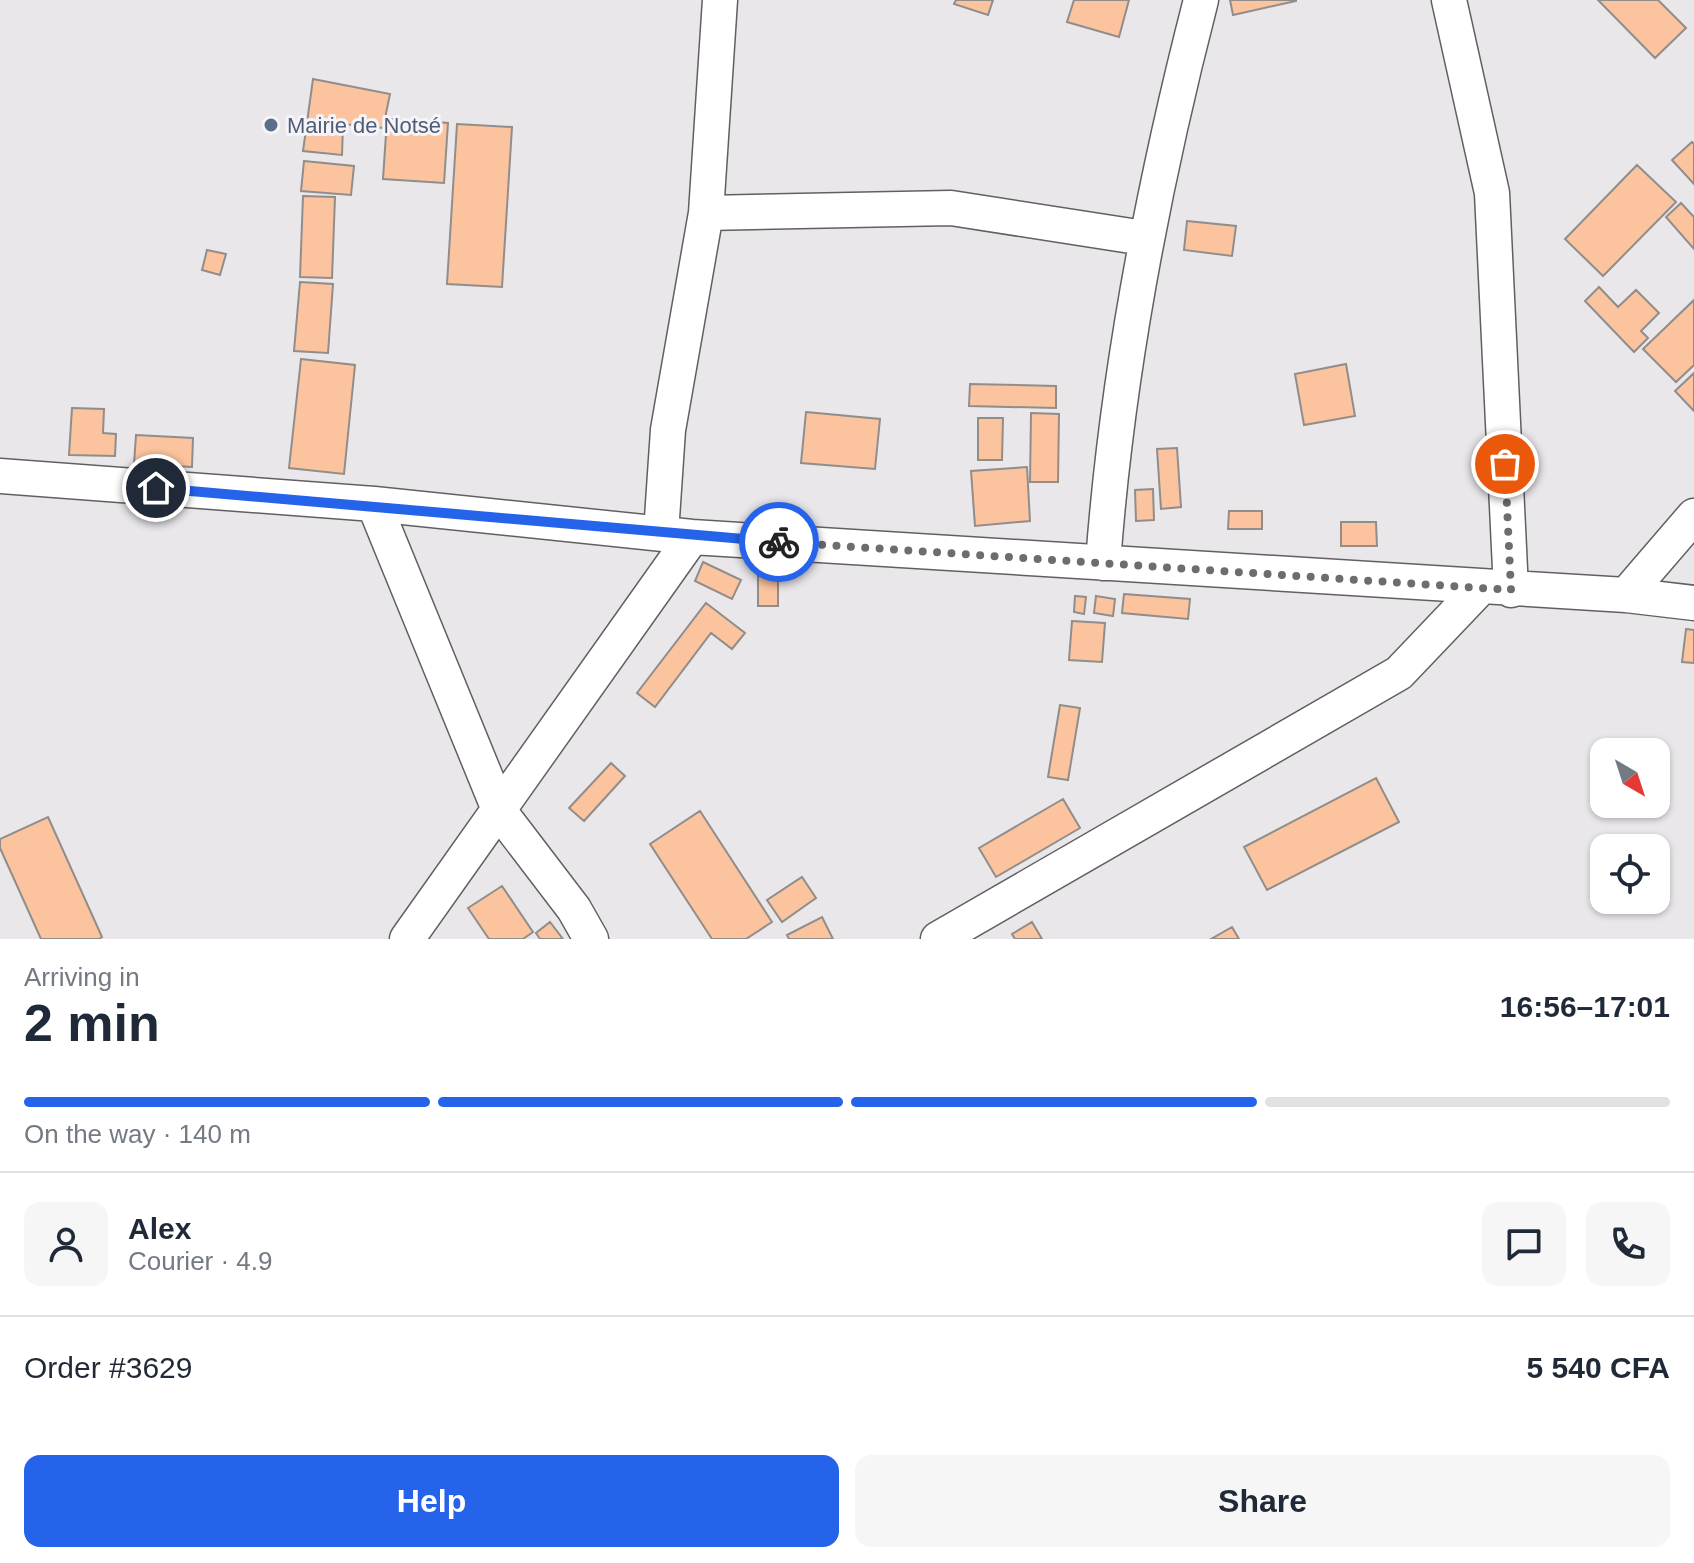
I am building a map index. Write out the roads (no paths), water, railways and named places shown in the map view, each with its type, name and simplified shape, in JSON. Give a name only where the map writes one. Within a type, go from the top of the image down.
[{"type":"street","points":[[407,939],[500,812],[676,535],[668,430],[706,213],[720,0]]},
{"type":"street","points":[[1103,563],[1111,447],[1144,238],[1201,0]]},
{"type":"street","points":[[938,939],[1399,673],[1495,589],[1492,193],[1449,0]]},
{"type":"street","points":[[706,213],[951,208],[1144,238]]},
{"type":"street","points":[[0,476],[374,504],[676,535],[1626,595],[1694,603]]},
{"type":"street","points":[[374,504],[500,812],[574,909],[591,939]]},
{"type":"street","points":[[1626,595],[1694,516]]},
{"type":"place","name":"Mairie de Notsé","points":[[271,125]]}]
